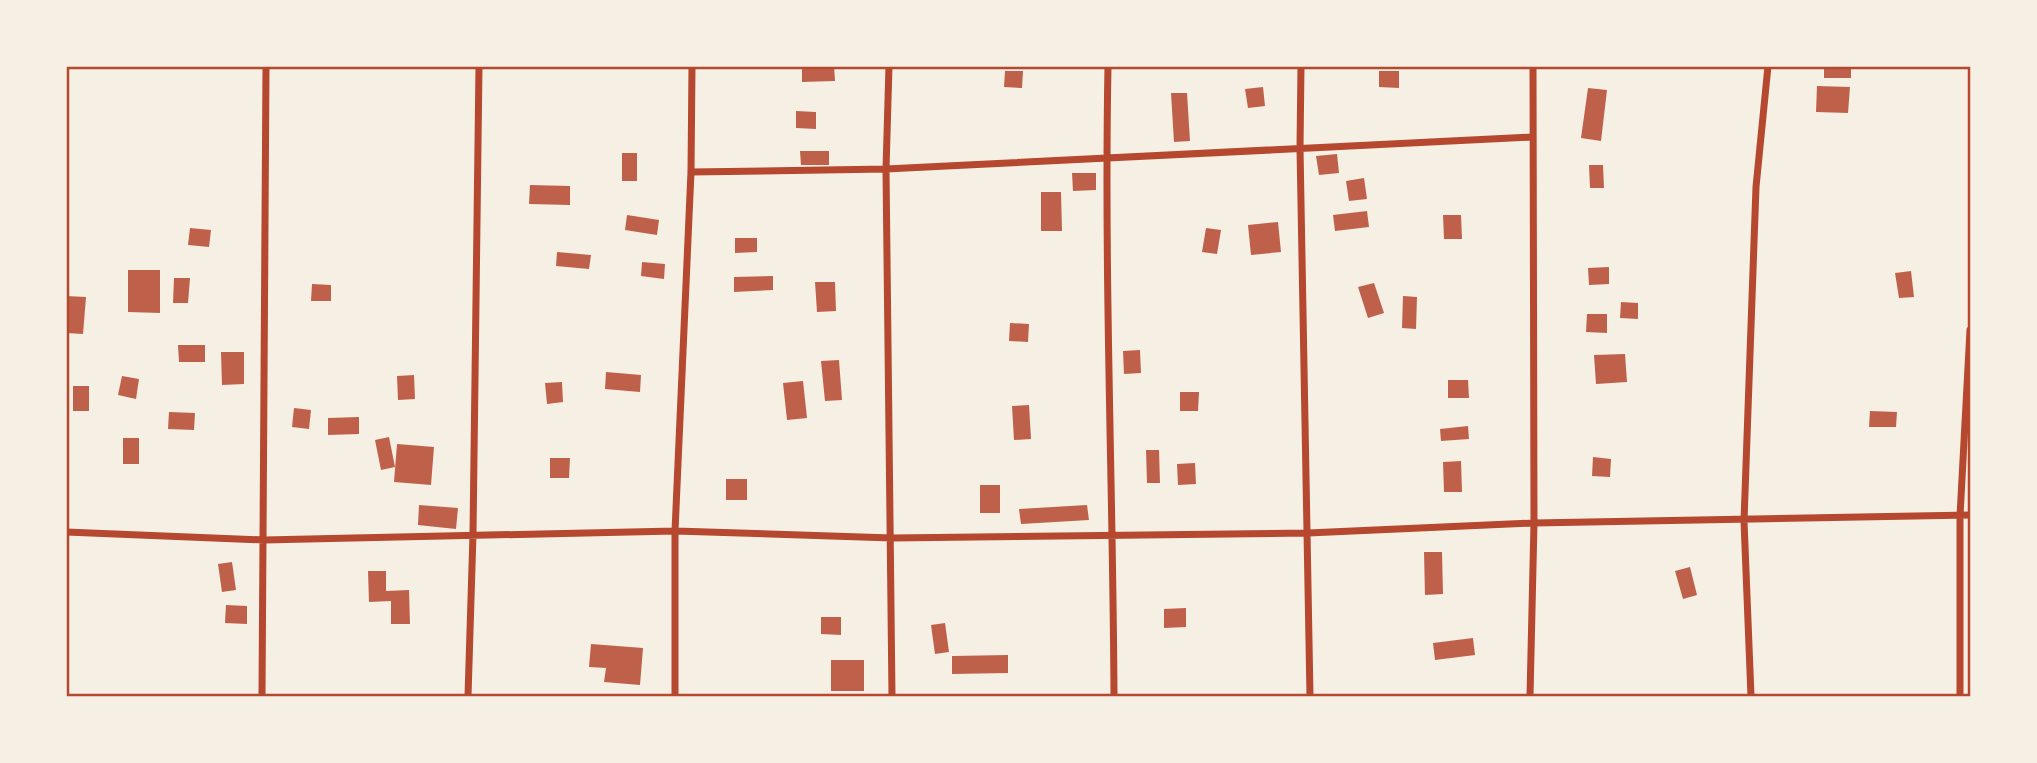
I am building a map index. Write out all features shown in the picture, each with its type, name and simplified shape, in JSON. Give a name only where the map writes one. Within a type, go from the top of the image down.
[{"type":"street","points":[[262,696],[266,66]]},
{"type":"street","points":[[468,696],[473,534],[479,66]]},
{"type":"street","points":[[675,696],[675,531],[691,172],[692,66]]},
{"type":"street","points":[[889,66],[886,169],[892,696]]},
{"type":"street","points":[[1108,66],[1106,157],[1114,534],[1114,696]]},
{"type":"street","points":[[1301,66],[1300,148],[1310,696]]},
{"type":"street","points":[[1530,696],[1534,523],[1532,66]]},
{"type":"street","points":[[1751,696],[1744,521],[1756,187],[1768,66]]},
{"type":"street","points":[[691,172],[886,169],[1532,137]]},
{"type":"street","points":[[1960,696],[1960,516],[1970,330]]},
{"type":"street","points":[[66,532],[264,540],[675,531],[892,538],[1308,533],[1534,523],[1970,515]]},
{"type":"building","points":[[802,66],[834,66],[835,81],[802,82]]},
{"type":"building","points":[[1824,66],[1851,66],[1851,78],[1824,78]]},
{"type":"building","points":[[1005,71],[1023,71],[1022,88],[1004,87]]},
{"type":"building","points":[[1379,71],[1399,71],[1399,88],[1379,87]]},
{"type":"building","points":[[1817,86],[1850,87],[1848,113],[1816,112]]},
{"type":"building","points":[[1263,87],[1265,106],[1248,108],[1245,89]]},
{"type":"building","points":[[1588,88],[1607,90],[1601,141],[1581,138]]},
{"type":"building","points":[[1171,93],[1187,93],[1190,141],[1174,142]]},
{"type":"building","points":[[796,111],[816,112],[816,129],[796,128]]},
{"type":"building","points":[[800,151],[829,151],[829,165],[801,165]]},
{"type":"building","points":[[622,153],[637,153],[637,181],[622,181]]},
{"type":"building","points":[[1337,154],[1339,173],[1319,175],[1316,156]]},
{"type":"building","points":[[1589,165],[1603,165],[1604,188],[1590,188]]},
{"type":"building","points":[[1072,173],[1096,173],[1096,190],[1073,191]]},
{"type":"building","points":[[1364,178],[1367,199],[1349,201],[1346,181]]},
{"type":"building","points":[[530,185],[570,186],[570,205],[529,204]]},
{"type":"building","points":[[1041,192],[1061,192],[1062,231],[1041,231]]},
{"type":"building","points":[[1367,211],[1369,227],[1335,231],[1333,215]]},
{"type":"building","points":[[627,215],[659,220],[657,235],[625,230]]},
{"type":"building","points":[[1443,215],[1461,215],[1462,239],[1444,239]]},
{"type":"building","points":[[1278,222],[1281,252],[1251,255],[1248,225]]},
{"type":"building","points":[[190,228],[211,230],[209,247],[188,245]]},
{"type":"building","points":[[1206,228],[1221,230],[1217,254],[1202,252]]},
{"type":"building","points":[[735,238],[757,238],[757,252],[735,253]]},
{"type":"building","points":[[557,252],[591,255],[589,269],[556,266]]},
{"type":"building","points":[[642,262],[665,264],[664,279],[641,276]]},
{"type":"building","points":[[1609,267],[1609,284],[1589,285],[1588,268]]},
{"type":"building","points":[[128,270],[160,270],[160,313],[128,312]]},
{"type":"building","points":[[1911,271],[1914,297],[1899,298],[1895,273]]},
{"type":"building","points":[[773,276],[773,290],[734,292],[734,277]]},
{"type":"building","points":[[174,278],[190,278],[188,303],[173,303]]},
{"type":"building","points":[[815,282],[835,282],[836,311],[817,312]]},
{"type":"building","points":[[1374,283],[1384,313],[1368,318],[1358,287]]},
{"type":"building","points":[[312,284],[331,285],[331,301],[311,301]]},
{"type":"building","points":[[66,296],[86,297],[83,334],[66,333]]},
{"type":"building","points":[[1403,296],[1417,297],[1416,329],[1402,328]]},
{"type":"building","points":[[1621,302],[1638,303],[1638,319],[1620,318]]},
{"type":"building","points":[[1587,314],[1607,314],[1607,333],[1586,332]]},
{"type":"building","points":[[1010,323],[1029,324],[1028,342],[1009,341]]},
{"type":"building","points":[[178,345],[205,345],[205,362],[179,362]]},
{"type":"building","points":[[1140,350],[1141,373],[1124,374],[1123,351]]},
{"type":"building","points":[[221,352],[244,352],[244,384],[222,385]]},
{"type":"building","points":[[1625,354],[1627,382],[1596,384],[1594,355]]},
{"type":"building","points":[[839,360],[842,400],[825,401],[821,361]]},
{"type":"building","points":[[606,372],[641,375],[640,392],[605,389]]},
{"type":"building","points":[[414,375],[415,399],[398,400],[397,376]]},
{"type":"building","points":[[122,376],[139,379],[136,399],[118,395]]},
{"type":"building","points":[[1448,380],[1468,380],[1469,398],[1448,398]]},
{"type":"building","points":[[803,381],[807,418],[787,420],[783,383]]},
{"type":"building","points":[[562,382],[563,402],[547,404],[545,383]]},
{"type":"building","points":[[73,386],[89,386],[89,411],[73,411]]},
{"type":"building","points":[[1180,392],[1199,392],[1198,411],[1180,411]]},
{"type":"building","points":[[1029,405],[1031,439],[1014,440],[1012,406]]},
{"type":"building","points":[[294,408],[311,410],[309,429],[292,427]]},
{"type":"building","points":[[1870,411],[1897,412],[1896,427],[1869,427]]},
{"type":"building","points":[[169,412],[195,413],[194,430],[168,429]]},
{"type":"building","points":[[359,417],[359,434],[328,435],[328,418]]},
{"type":"building","points":[[1468,426],[1469,439],[1441,441],[1440,429]]},
{"type":"building","points":[[389,437],[395,467],[381,470],[375,440]]},
{"type":"building","points":[[123,438],[139,438],[139,464],[123,464]]},
{"type":"building","points":[[397,444],[434,447],[431,485],[394,482]]},
{"type":"building","points":[[1146,450],[1159,450],[1160,483],[1147,483]]},
{"type":"building","points":[[1593,457],[1611,459],[1610,477],[1592,476]]},
{"type":"building","points":[[550,458],[570,458],[569,478],[550,478]]},
{"type":"building","points":[[1461,461],[1462,492],[1444,492],[1443,462]]},
{"type":"building","points":[[1195,463],[1196,484],[1178,485],[1177,464]]},
{"type":"building","points":[[726,479],[747,479],[747,500],[726,500]]},
{"type":"building","points":[[980,485],[1000,485],[1000,513],[980,513]]},
{"type":"building","points":[[419,505],[458,508],[456,529],[418,525]]},
{"type":"building","points":[[1087,505],[1089,520],[1021,524],[1019,509]]},
{"type":"building","points":[[1424,552],[1442,552],[1443,594],[1425,595]]},
{"type":"building","points":[[232,562],[236,590],[222,592],[218,564]]},
{"type":"building","points":[[1690,567],[1697,595],[1683,599],[1675,571]]},
{"type":"building","points":[[368,571],[386,571],[386,591],[409,590],[410,624],[391,624],[391,601],[369,602]]},
{"type":"building","points":[[226,605],[247,606],[247,624],[225,623]]},
{"type":"building","points":[[1186,608],[1186,627],[1164,628],[1164,609]]},
{"type":"building","points":[[821,617],[841,617],[841,635],[821,634]]},
{"type":"building","points":[[945,623],[949,652],[935,654],[931,625]]},
{"type":"building","points":[[1473,638],[1475,655],[1435,660],[1433,643]]},
{"type":"building","points":[[591,644],[643,648],[640,685],[604,682],[606,668],[589,667]]},
{"type":"building","points":[[1008,655],[1008,673],[952,674],[952,656]]},
{"type":"building","points":[[831,660],[864,660],[864,691],[831,691]]}]
